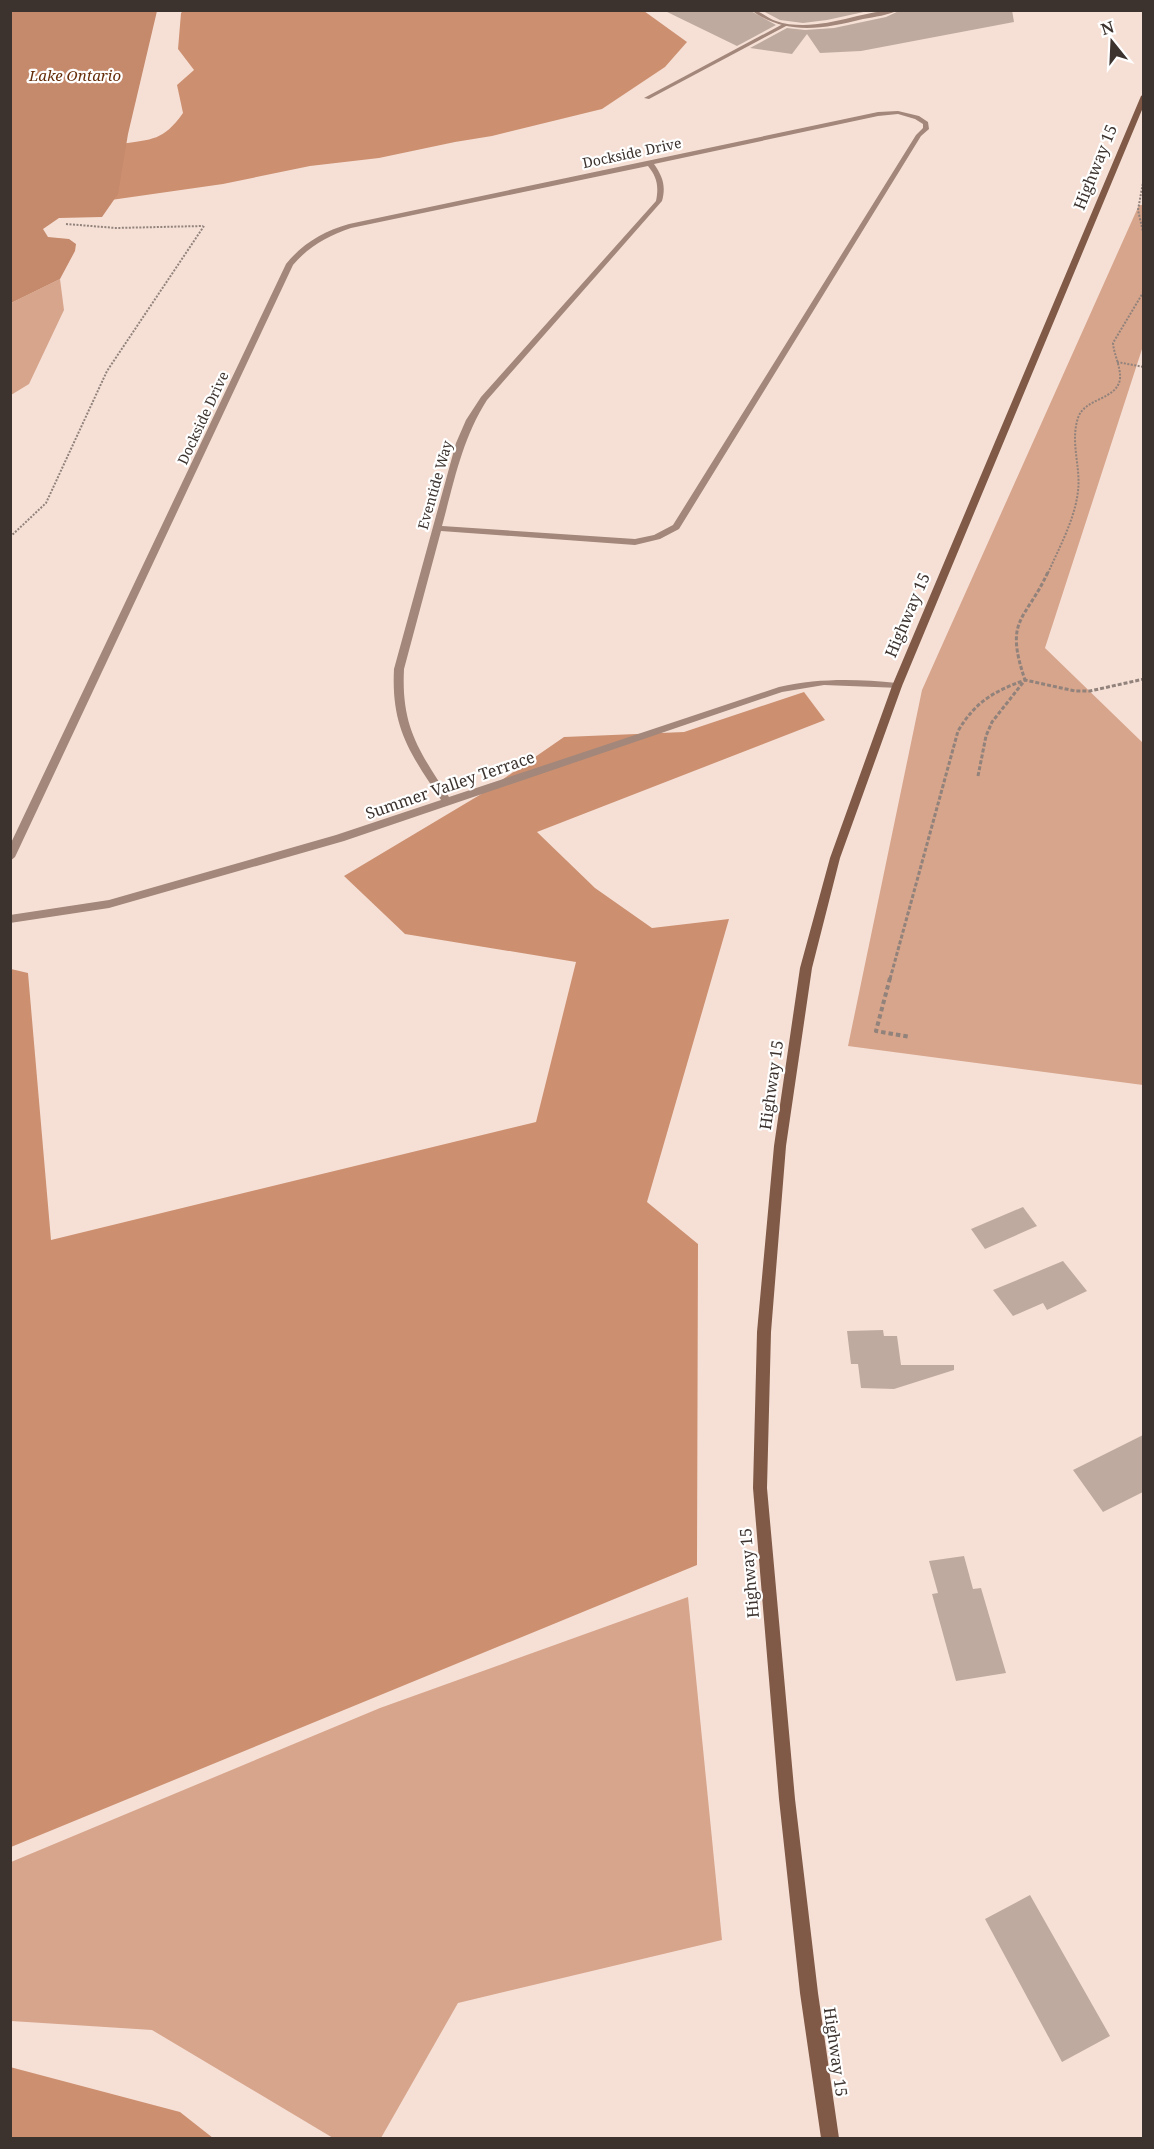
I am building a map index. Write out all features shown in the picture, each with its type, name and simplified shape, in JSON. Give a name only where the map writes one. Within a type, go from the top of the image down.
[{"type":"main road","name":"Highway 15","points":[[830,2139],[809,1993],[787,1799],[760,1488],[764,1332],[780,1146],[806,968],[835,858],[897,686],[1143,96]]},
{"type":"street","points":[[753,10],[772,21],[785,25],[814,26],[897,10]]},
{"type":"street","points":[[647,98],[785,25]]},
{"type":"street","name":"Dockside Drive","points":[[10,857],[290,264],[299,252],[312,242],[349,226],[848,122],[876,114],[905,113],[919,117],[926,123],[926,129],[919,135],[676,527],[651,540],[634,542],[437,528]]},
{"type":"street","name":"Eventide Way","points":[[447,802],[410,744],[400,719],[396,694],[399,669],[460,443],[470,420],[484,399],[659,201],[663,188],[660,176],[649,163]]},
{"type":"street","name":"Summer Valley Terrace","points":[[10,919],[109,904],[340,838],[779,690],[809,682],[844,681],[897,686]]},
{"type":"path","points":[[1143,177],[1138,210],[1143,236]]},
{"type":"path","points":[[10,537],[46,503],[108,371],[204,226],[116,228],[66,224]]},
{"type":"path","points":[[1025,680],[1015,640],[1017,627],[1045,578],[1077,501],[1075,428],[1079,413],[1114,390],[1119,383],[1120,376],[1113,352],[1113,343],[1143,291]]},
{"type":"path","points":[[1117,363],[1143,367]]},
{"type":"path","points":[[910,1038],[876,1031],[958,731],[970,710],[992,693],[1025,680],[1037,680],[1080,692],[1097,691],[1143,679]]},
{"type":"path","points":[[978,776],[986,736],[992,722],[1025,680]]},
{"type":"shaded area","points":[[183,11],[644,11],[687,42],[665,67],[602,109],[492,136],[379,158],[310,166],[223,184],[104,201],[120,144],[141,141],[163,134],[183,113],[177,85],[194,70],[178,49]]},
{"type":"shaded area","points":[[1139,205],[1144,205],[1143,346],[1045,648],[1143,743],[1143,1085],[848,1046],[922,690]]},
{"type":"shaded area","points":[[60,279],[64,310],[29,384],[11,395],[11,303]]},
{"type":"shaded area","points":[[804,692],[825,720],[537,832],[595,888],[652,928],[729,919],[647,1202],[698,1244],[697,1565],[11,1847],[11,969],[28,973],[51,1240],[536,1122],[576,962],[405,934],[344,876],[483,793],[564,737],[684,732]]},
{"type":"shaded area","points":[[688,1597],[722,1940],[458,2003],[381,2138],[333,2138],[152,2030],[11,2021],[11,1862],[380,1708]]},
{"type":"shaded area","points":[[10,2067],[180,2112],[213,2138],[11,2138]]},
{"type":"water","name":"Lake Ontario","points":[[11,10],[157,11],[128,134],[118,194],[102,217],[59,218],[43,229],[48,237],[69,239],[76,244],[75,251],[60,279],[11,303]]},
{"type":"building","points":[[663,10],[749,10],[776,25],[737,46]]},
{"type":"building","points":[[761,10],[873,10],[803,23],[780,20]]},
{"type":"building","points":[[901,10],[1012,10],[1014,22],[861,51],[820,53],[807,34],[792,54],[750,48],[787,28],[805,30],[834,28],[886,17]]},
{"type":"building","points":[[1023,1207],[1037,1226],[985,1249],[971,1229]]},
{"type":"building","points":[[1063,1261],[1087,1291],[1047,1310],[1043,1303],[1013,1316],[993,1290]]},
{"type":"building","points":[[883,1330],[884,1336],[897,1336],[901,1365],[954,1365],[954,1370],[894,1389],[861,1388],[858,1364],[851,1364],[847,1331]]},
{"type":"building","points":[[1143,1435],[1143,1492],[1103,1512],[1073,1470]]},
{"type":"building","points":[[964,1556],[973,1589],[981,1588],[1006,1673],[956,1681],[932,1594],[938,1593],[929,1561]]},
{"type":"building","points":[[1030,1895],[1110,2036],[1062,2062],[985,1919]]}]
